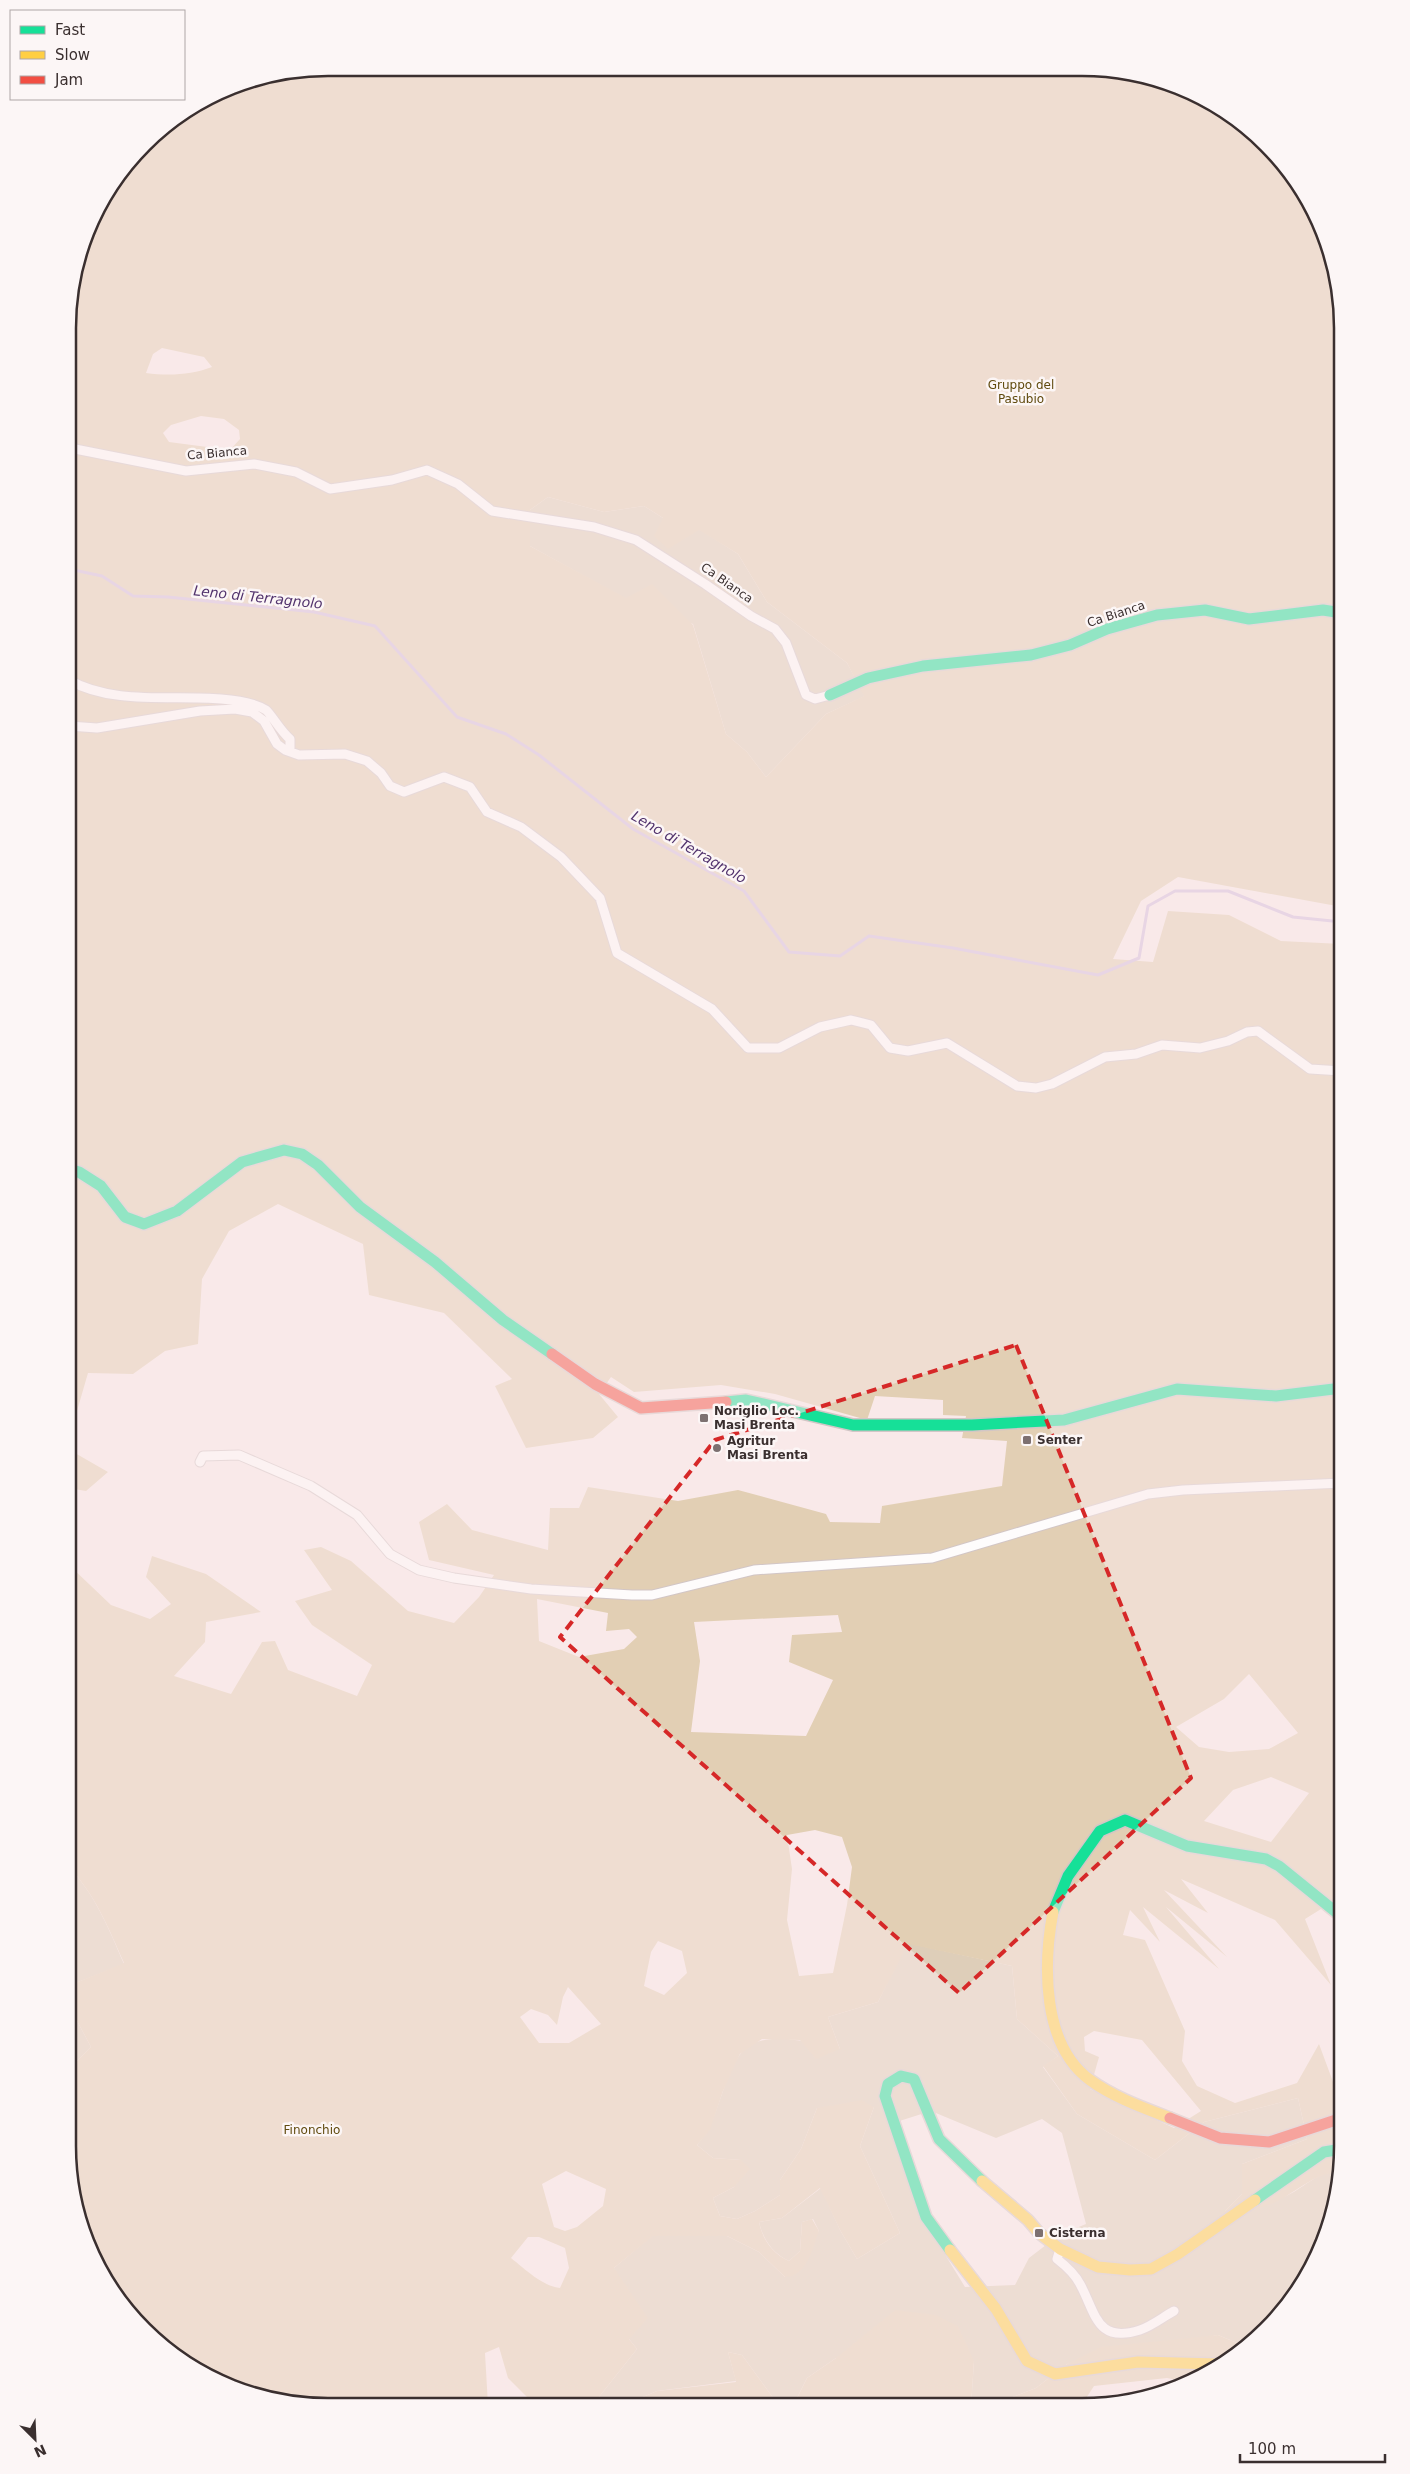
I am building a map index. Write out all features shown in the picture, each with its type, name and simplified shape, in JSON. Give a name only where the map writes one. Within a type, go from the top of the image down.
[{"type":"street","name":"Ca Bianca","points":[[76,449],[186,470],[254,464],[296,472],[330,488],[392,480],[427,470],[458,484],[492,511],[594,527],[636,540],[775,630],[786,643],[806,695],[815,699],[830,695],[868,678],[923,666],[1031,655],[1070,645],[1107,629],[1157,615],[1205,610],[1249,619],[1323,610],[1334,612]]},
{"type":"street","points":[[76,684],[82,688],[137,697],[205,697],[250,703],[267,711],[280,731],[290,739],[290,750]]},
{"type":"street","points":[[76,726],[97,728],[200,711],[236,709],[252,712],[264,721],[277,744],[285,750],[290,750],[299,755],[345,754],[367,761],[381,773],[390,786],[404,792],[444,777],[470,787],[487,812],[521,828],[561,857],[600,898],[617,953],[712,1009],[748,1048],[779,1048],[820,1027],[851,1020],[871,1025],[890,1048],[908,1051],[947,1043],[1017,1086],[1036,1088],[1052,1084],[1105,1057],[1136,1054],[1162,1045],[1200,1048],[1228,1041],[1247,1032],[1258,1031],[1310,1069],[1334,1070]]},
{"type":"street","points":[[76,1171],[101,1186],[125,1217],[144,1224],[177,1211],[242,1162],[284,1150],[302,1154],[318,1165],[360,1207],[435,1262],[503,1320],[595,1384],[642,1408],[746,1400],[853,1425],[972,1425],[1064,1420],[1177,1389],[1276,1396],[1334,1389]]},
{"type":"street","points":[[200,1462],[203,1456],[238,1455],[311,1486],[357,1515],[390,1554],[419,1570],[454,1578],[531,1589],[632,1595],[652,1595],[754,1570],[932,1558],[1148,1494],[1183,1490],[1334,1483]]},
{"type":"street","points":[[1334,1911],[1279,1866],[1266,1859],[1187,1846],[1125,1820],[1100,1831],[1068,1876],[1053,1911],[1047,1945],[1048,1979],[1057,2035],[1074,2066],[1091,2081],[1135,2104],[1220,2138],[1269,2142],[1334,2121]]},
{"type":"street","points":[[1208,2364],[1138,2362],[1073,2373],[1055,2374],[1027,2361],[996,2308],[968,2276],[926,2218],[885,2096],[888,2084],[901,2076],[914,2078],[939,2140],[1028,2220],[1039,2233],[1060,2249],[1098,2267],[1130,2270],[1150,2269],[1178,2254],[1324,2152],[1334,2150]]},
{"type":"street","points":[[1060,2249],[1058,2259],[1069,2268],[1080,2284],[1094,2319],[1106,2329],[1116,2333],[1140,2330],[1174,2311]]},
{"type":"highlighted area","points":[[1016,1345],[1191,1778],[959,1993],[560,1637],[715,1440]]},
{"type":"shaded area","points":[[548,497],[604,512],[644,506],[663,518],[699,529],[738,554],[767,602],[847,663],[865,696],[826,714],[766,777],[747,752],[726,734],[693,624],[626,599],[530,546],[530,510]]},
{"type":"shaded area","points":[[76,1875],[94,1900],[124,1964],[76,1983]]},
{"type":"shaded area","points":[[907,1943],[1012,1966],[1017,2019],[1058,2056],[1043,2067],[1077,2114],[1155,2160],[1204,2122],[1298,2098],[1307,2139],[1242,2164],[1242,2194],[1225,2211],[1283,2197],[1324,2174],[1332,2173],[1325,2211],[1308,2257],[1282,2299],[1260,2324],[1238,2343],[1218,2335],[1067,2364],[1036,2388],[1010,2398],[972,2398],[974,2361],[836,2358],[807,2378],[797,2398],[773,2398],[742,2355],[728,2352],[736,2381],[657,2391],[640,2398],[598,2398],[637,2349],[629,2339],[614,2268],[653,2235],[727,2236],[759,2252],[785,2277],[819,2231],[813,2219],[802,2222],[800,2251],[789,2261],[769,2245],[759,2222],[782,2218],[821,2188],[840,2230],[857,2259],[900,2233],[860,2146],[874,2107],[817,2108],[801,2149],[780,2180],[780,2195],[755,2211],[737,2219],[720,2216],[713,2198],[734,2187],[741,2160],[713,2158],[697,2145],[712,2121],[727,2079],[739,2056],[748,2047],[759,2041],[772,2039],[801,2041],[840,2049],[828,2017],[878,2002]],"holes":[[[931,2111],[996,2138],[1042,2119],[1062,2133],[1086,2224],[1059,2235],[1029,2258],[1015,2285],[965,2287],[922,2217],[890,2124]]]},
{"type":"shaded area","points":[[76,2019],[91,2047],[76,2062]]},
{"type":"green space","points":[[328,76],[1082,76],[1131,81],[1178,95],[1222,119],[1260,150],[1282,175],[1308,217],[1325,263],[1332,295],[1334,328],[1334,906],[1178,877],[1141,901],[1113,959],[1153,962],[1168,911],[1229,915],[1281,941],[1334,944],[1334,1901],[1305,1919],[1331,1985],[1275,1920],[1181,1879],[1208,1913],[1164,1890],[1227,1957],[1166,1907],[1219,1969],[1143,1907],[1160,1942],[1130,1910],[1123,1935],[1145,1940],[1185,2031],[1182,2061],[1197,2086],[1235,2103],[1297,2083],[1319,2044],[1334,2084],[1332,2173],[1310,2181],[1283,2198],[1263,2207],[1224,2212],[1242,2194],[1242,2164],[1307,2139],[1298,2098],[1204,2122],[1155,2160],[1077,2114],[1043,2066],[1058,2056],[1017,2019],[1012,1966],[908,1944],[878,2002],[828,2017],[840,2049],[816,2059],[800,2040],[762,2039],[740,2054],[723,2091],[710,2130],[697,2145],[713,2158],[741,2160],[750,2169],[734,2187],[713,2198],[720,2216],[737,2219],[755,2211],[780,2195],[780,2180],[801,2149],[817,2108],[862,2100],[874,2107],[860,2146],[900,2233],[857,2259],[840,2230],[820,2188],[782,2218],[759,2222],[763,2235],[769,2245],[789,2261],[800,2251],[802,2222],[812,2219],[819,2231],[804,2267],[793,2276],[785,2277],[759,2252],[727,2236],[653,2236],[614,2268],[648,2318],[629,2339],[637,2349],[598,2398],[528,2398],[508,2378],[499,2347],[485,2353],[488,2398],[328,2398],[295,2396],[263,2389],[232,2379],[202,2364],[175,2346],[150,2324],[119,2286],[95,2242],[85,2211],[78,2179],[76,2062],[91,2047],[76,2019],[76,1983],[124,1963],[94,1900],[76,1875],[76,1572],[111,1605],[150,1619],[171,1604],[146,1577],[152,1556],[206,1574],[261,1612],[206,1622],[205,1642],[174,1676],[231,1694],[262,1642],[275,1641],[288,1670],[357,1696],[372,1665],[312,1625],[295,1601],[332,1590],[304,1550],[321,1547],[351,1561],[408,1611],[454,1623],[479,1597],[494,1575],[429,1560],[419,1522],[447,1504],[472,1530],[548,1550],[550,1508],[579,1508],[588,1487],[678,1501],[738,1490],[826,1514],[830,1522],[880,1523],[882,1506],[1002,1486],[1007,1441],[962,1438],[966,1416],[943,1415],[943,1400],[875,1396],[867,1420],[775,1394],[721,1385],[634,1392],[611,1377],[599,1394],[618,1417],[593,1438],[526,1448],[495,1386],[512,1379],[444,1313],[369,1295],[363,1244],[278,1204],[229,1231],[202,1279],[198,1344],[165,1351],[133,1374],[88,1373],[76,1414],[76,328],[81,279],[95,232],[119,188],[150,150],[175,128],[217,102],[263,85],[295,78]],"holes":[[[162,348],[204,357],[212,367],[180,374],[146,373],[153,354]],[[201,416],[224,419],[239,430],[240,439],[230,450],[169,442],[163,433],[171,425]],[[548,497],[604,512],[644,506],[663,518],[654,536],[668,549],[699,530],[738,554],[767,602],[847,663],[864,696],[826,714],[766,777],[747,752],[726,734],[693,625],[652,584],[626,598],[530,546],[530,510]],[[537,1599],[608,1613],[606,1631],[629,1629],[637,1637],[624,1649],[579,1657],[539,1641]],[[838,1615],[842,1632],[792,1635],[789,1662],[833,1680],[806,1736],[691,1732],[700,1661],[694,1622]],[[1249,1674],[1298,1733],[1269,1749],[1229,1752],[1199,1747],[1176,1727],[1224,1699]],[[1271,1777],[1309,1793],[1271,1842],[1204,1821],[1233,1790]],[[815,1830],[842,1837],[852,1867],[847,1905],[833,1973],[799,1976],[787,1920],[792,1869],[787,1835]],[[658,1941],[682,1951],[687,1973],[664,1995],[644,1986],[651,1952]],[[568,1987],[601,2024],[569,2043],[539,2043],[520,2017],[531,2009],[548,2015],[557,2025],[563,1997]],[[1094,2031],[1142,2040],[1201,2111],[1174,2128],[1090,2089],[1099,2057],[1085,2051],[1084,2037]],[[566,2171],[606,2189],[603,2206],[577,2227],[565,2231],[554,2227],[542,2184]],[[528,2237],[539,2237],[565,2248],[569,2268],[560,2288],[553,2287],[540,2281],[511,2258]]]},
{"type":"green space","points":[[76,1454],[108,1472],[86,1491],[76,1489]]},
{"type":"green space","points":[[895,2310],[936,2315],[958,2326],[974,2361],[972,2398],[797,2398],[807,2378],[836,2358]]},
{"type":"green space","points":[[1218,2335],[1238,2343],[1208,2364],[1176,2380],[1167,2378],[1094,2386],[1086,2398],[1010,2398],[1036,2388],[1067,2364],[1101,2347]]},
{"type":"green space","points":[[728,2352],[742,2355],[773,2398],[640,2398],[657,2391],[736,2382]]},
{"type":"waterway","name":"Leno di Terragnolo","points":[[76,570],[102,576],[133,596],[168,597],[314,612],[375,626],[457,717],[506,734],[539,755],[633,829],[744,891],[789,952],[840,956],[869,936],[953,948],[1098,975],[1139,958],[1148,906],[1175,891],[1228,891],[1293,917],[1334,921]]},
{"type":"traffic: fast","points":[[830,695],[868,678],[923,666],[1031,655],[1070,645],[1107,629],[1157,615],[1205,610],[1249,619],[1323,610],[1334,612]]},
{"type":"traffic: fast","points":[[76,1171],[101,1186],[125,1217],[144,1224],[177,1211],[242,1162],[284,1150],[302,1154],[318,1165],[360,1207],[435,1262],[503,1320],[552,1354]]},
{"type":"traffic: fast","points":[[726,1402],[746,1400],[853,1425],[972,1425],[1064,1420],[1177,1389],[1276,1396],[1334,1389]]},
{"type":"traffic: fast","points":[[1053,1912],[1068,1876],[1100,1831],[1125,1820],[1187,1846],[1266,1859],[1279,1866],[1334,1911]]},
{"type":"traffic: fast","points":[[950,2250],[926,2217],[885,2096],[888,2084],[901,2076],[914,2079],[939,2139],[982,2181]]},
{"type":"traffic: fast","points":[[1255,2200],[1324,2152],[1334,2150]]},
{"type":"traffic: slow","points":[[1053,1912],[1048,1956],[1048,1979],[1050,2003],[1055,2025],[1063,2046],[1074,2065],[1090,2080],[1129,2102],[1170,2118]]},
{"type":"traffic: slow","points":[[982,2181],[1028,2220],[1039,2233],[1060,2249],[1098,2267],[1130,2270],[1151,2269],[1178,2254],[1255,2200]]},
{"type":"traffic: slow","points":[[950,2250],[996,2309],[1027,2361],[1055,2374],[1138,2362],[1208,2364]]},
{"type":"traffic: jam","points":[[552,1354],[595,1384],[641,1408],[726,1402]]},
{"type":"traffic: jam","points":[[1170,2118],[1220,2138],[1269,2142],[1334,2121]]},
{"type":"place","name":"Noriglio Loc. Masi Brenta","points":[[704,1418]]},
{"type":"place","name":"Senter","points":[[1027,1440]]},
{"type":"place","name":"Agritur Masi Brenta","points":[[717,1448]]},
{"type":"place","name":"Cisterna","points":[[1039,2233]]},
{"type":"park label","name":"Gruppo del Pasubio","points":[[1021,392]]},
{"type":"park label","name":"Finonchio","points":[[312,2130]]}]
